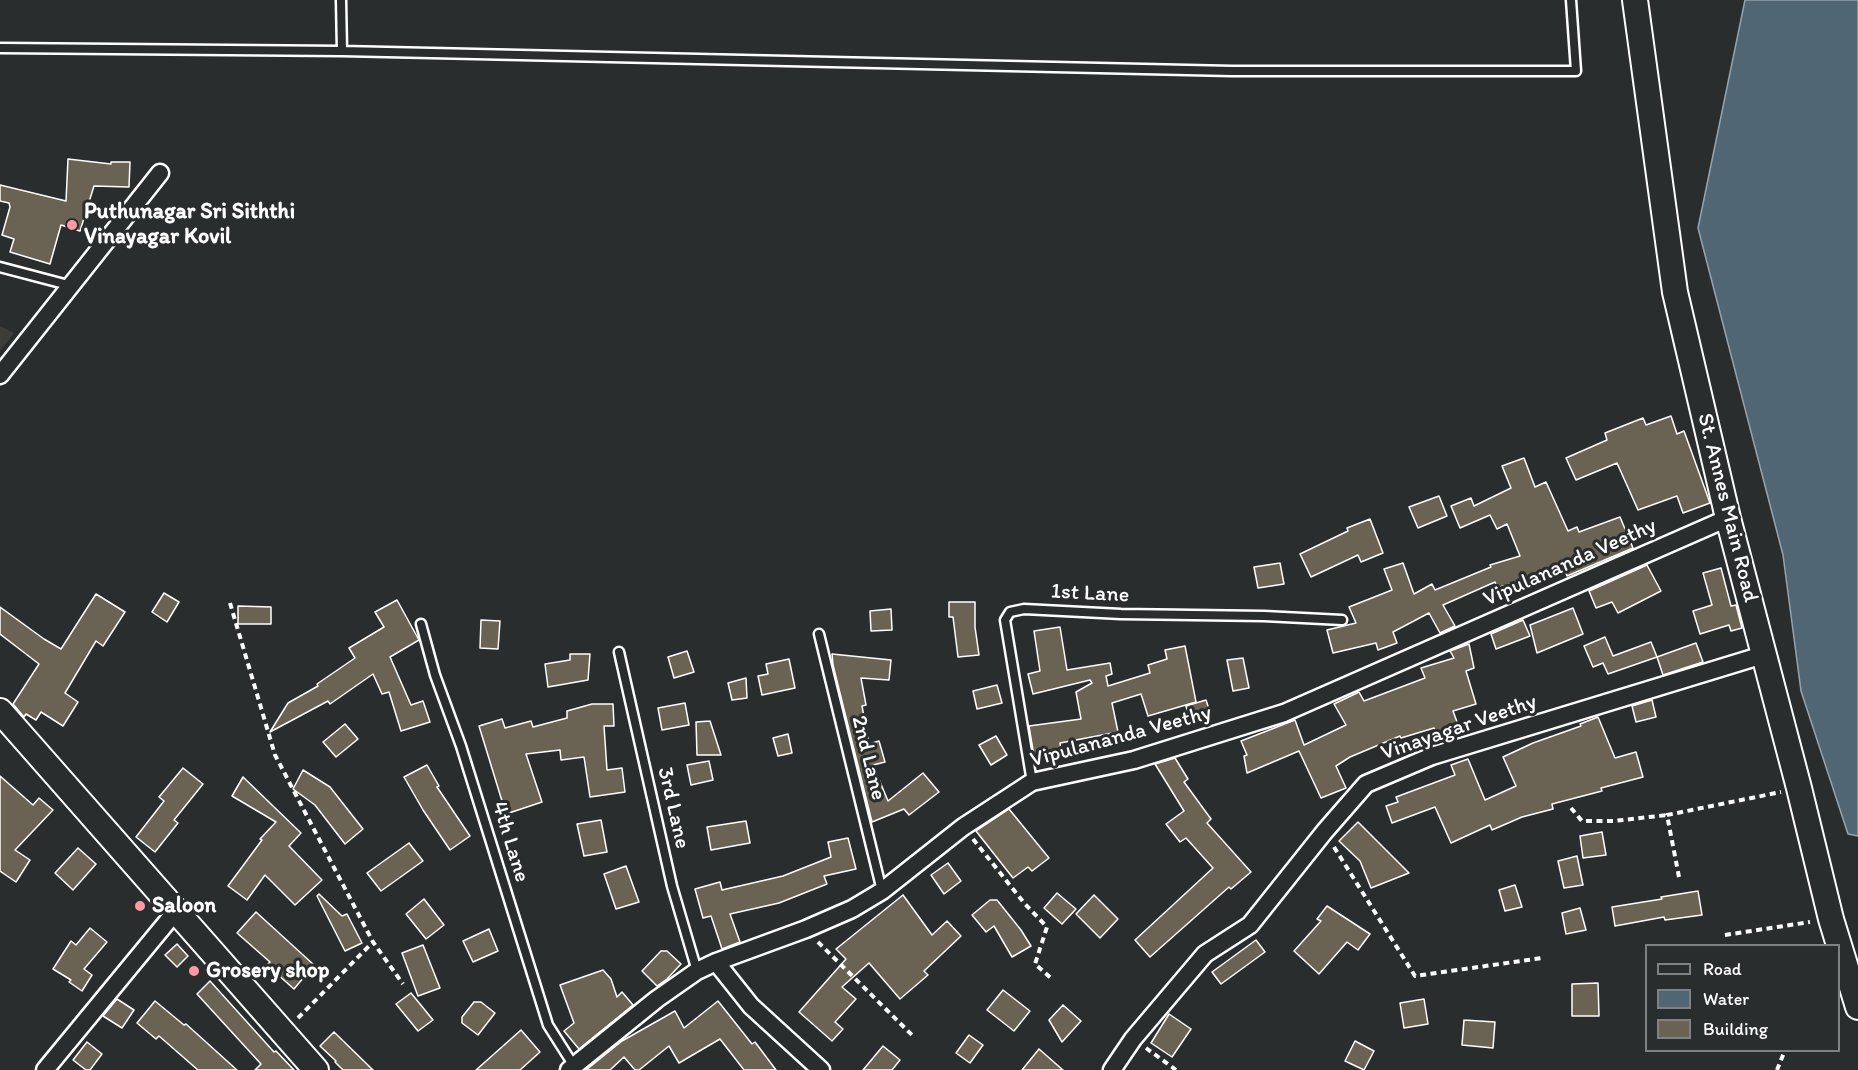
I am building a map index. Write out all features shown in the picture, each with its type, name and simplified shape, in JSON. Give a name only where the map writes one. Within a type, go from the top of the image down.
[{"type":"street","name":"St. Annes Main Road","points":[[1635,0],[1675,292],[1728,518],[1839,944]]},
{"type":"street","points":[[0,375],[160,173]]},
{"type":"street","name":"Vipulananda Veethy","points":[[571,1068],[657,999],[697,971],[852,909],[882,891],[963,827],[1032,782],[1134,760],[1284,713],[1728,518]]},
{"type":"street","name":"Vinayagar Veethy","points":[[1112,1070],[1134,1039],[1205,954],[1250,925],[1325,831],[1366,784],[1432,756],[1763,655]]},
{"type":"street","points":[[0,711],[315,1070]]},
{"type":"street","points":[[45,1070],[176,911]]},
{"type":"street","name":"St. Annes Main Road","points":[[1840,948],[1858,1007]]},
{"type":"street","points":[[716,962],[752,1006],[821,1070]]},
{"type":"lane","points":[[341,0],[342,51]]},
{"type":"lane","points":[[0,48],[342,51],[1232,71],[1576,71],[1571,0]]},
{"type":"lane","points":[[0,267],[72,286]]},
{"type":"lane","name":"1st Lane","points":[[1032,782],[1005,620],[1010,612],[1024,609],[1342,620]]},
{"type":"lane","name":"4th Lane","points":[[421,624],[435,675],[461,746],[548,1025],[571,1068]]},
{"type":"lane","name":"2nd Lane","points":[[819,634],[882,891]]},
{"type":"lane","name":"3rd Lane","points":[[619,652],[672,886],[697,971]]},
{"type":"path","points":[[230,603],[275,755],[373,942],[402,984]]},
{"type":"path","points":[[1571,808],[1582,821],[1614,820],[1667,815],[1799,788]]},
{"type":"path","points":[[1667,815],[1679,877]]},
{"type":"path","points":[[963,827],[1025,904],[1047,927],[1035,964],[1052,979]]},
{"type":"path","points":[[1325,831],[1415,976],[1542,958]]},
{"type":"path","points":[[1725,935],[1831,919]]},
{"type":"path","points":[[806,929],[913,1036]]},
{"type":"path","points":[[283,1033],[373,942]]},
{"type":"path","points":[[1134,1039],[1176,1070]]},
{"type":"path","points":[[1777,1070],[1784,1052]]},
{"type":"shaded area","points":[[0,326],[14,333],[0,351]]},
{"type":"water","points":[[1745,0],[1858,0],[1858,836],[1848,834],[1801,691],[1783,555],[1698,228]]},
{"type":"building","points":[[68,159],[111,164],[111,162],[130,162],[129,187],[94,186],[80,231],[61,225],[50,264],[10,252],[14,239],[2,235],[10,207],[9,203],[0,201],[0,185],[66,201]]},
{"type":"building","points":[[1671,416],[1677,434],[1684,431],[1710,503],[1683,513],[1677,496],[1638,510],[1617,463],[1576,480],[1566,458],[1607,440],[1605,433],[1643,418],[1646,425]]},
{"type":"building","points":[[1524,458],[1535,487],[1546,482],[1568,531],[1577,527],[1579,532],[1620,517],[1633,548],[1567,576],[1565,570],[1539,580],[1537,576],[1497,588],[1495,582],[1443,605],[1455,626],[1440,633],[1429,613],[1393,632],[1397,643],[1378,650],[1376,643],[1333,653],[1327,630],[1356,623],[1349,607],[1392,590],[1384,569],[1403,563],[1414,594],[1432,584],[1435,590],[1491,567],[1490,565],[1520,556],[1507,524],[1497,529],[1490,515],[1460,528],[1451,506],[1471,498],[1474,506],[1511,488],[1502,466]]},
{"type":"building","points":[[1439,496],[1447,516],[1418,528],[1409,507]]},
{"type":"building","points":[[1370,519],[1383,553],[1361,562],[1358,555],[1311,577],[1300,554],[1348,531],[1347,528]]},
{"type":"building","points":[[1280,563],[1284,584],[1258,588],[1254,567]]},
{"type":"building","points":[[1647,565],[1661,591],[1618,613],[1612,602],[1596,608],[1589,591]]},
{"type":"building","points":[[1721,568],[1731,606],[1736,605],[1742,628],[1731,631],[1729,625],[1700,634],[1693,611],[1712,605],[1703,573]]},
{"type":"building","points":[[164,593],[179,602],[167,622],[152,612]]},
{"type":"building","points":[[96,594],[125,612],[103,646],[96,641],[65,693],[78,702],[63,726],[41,712],[36,720],[26,714],[24,717],[13,704],[39,664],[0,634],[0,607],[61,649]]},
{"type":"building","points":[[397,600],[419,640],[390,657],[411,705],[423,701],[430,722],[401,731],[389,692],[382,694],[373,674],[330,704],[328,701],[270,732],[288,703],[318,686],[317,684],[355,658],[349,648],[384,627],[375,612]]},
{"type":"building","points":[[949,602],[975,602],[975,627],[979,655],[958,657],[953,617],[949,617]]},
{"type":"building","points":[[238,606],[271,607],[271,624],[238,624]]},
{"type":"building","points":[[1573,608],[1583,634],[1537,653],[1530,625]]},
{"type":"building","points":[[891,609],[892,630],[871,631],[870,611]]},
{"type":"building","points":[[481,620],[500,621],[498,649],[480,648]]},
{"type":"building","points":[[1523,620],[1530,636],[1496,649],[1491,634]]},
{"type":"building","points":[[1060,627],[1067,670],[1110,663],[1112,674],[1106,676],[1108,686],[1150,673],[1148,665],[1167,659],[1165,650],[1185,646],[1196,702],[1148,716],[1141,694],[1112,703],[1118,732],[1060,743],[1061,753],[1034,756],[1029,726],[1081,719],[1076,692],[1092,683],[1090,680],[1033,694],[1028,674],[1040,671],[1034,631]]},
{"type":"building","points":[[1605,637],[1613,656],[1651,642],[1657,657],[1608,674],[1603,663],[1593,667],[1584,646]]},
{"type":"building","points":[[1696,643],[1703,662],[1663,675],[1657,657]]},
{"type":"building","points":[[1469,644],[1474,668],[1466,671],[1476,704],[1453,711],[1460,730],[1439,738],[1434,728],[1401,738],[1400,736],[1350,757],[1336,766],[1346,788],[1321,798],[1299,751],[1247,773],[1244,756],[1247,755],[1241,741],[1295,720],[1304,745],[1346,725],[1334,704],[1359,692],[1364,701],[1425,678],[1421,668],[1454,658],[1450,651]]},
{"type":"building","points":[[687,651],[694,672],[674,678],[668,657]]},
{"type":"building","points":[[570,654],[590,654],[588,680],[548,687],[545,664],[570,660]]},
{"type":"building","points":[[832,654],[891,660],[889,680],[861,678],[866,705],[862,706],[869,744],[879,741],[885,762],[873,765],[888,801],[923,773],[939,792],[909,815],[904,809],[872,822]]},
{"type":"building","points":[[1243,658],[1249,688],[1233,691],[1227,660]]},
{"type":"building","points":[[789,659],[795,688],[762,695],[758,676],[768,674],[766,664]]},
{"type":"building","points":[[746,678],[747,698],[732,700],[728,683]]},
{"type":"building","points":[[997,685],[1002,703],[977,709],[973,691]]},
{"type":"building","points":[[1206,700],[1211,715],[1190,721],[1186,706]]},
{"type":"building","points":[[1652,700],[1656,717],[1636,722],[1632,706]]},
{"type":"building","points":[[685,703],[689,725],[662,730],[658,708]]},
{"type":"building","points":[[592,704],[613,704],[614,726],[604,726],[607,770],[622,768],[625,792],[590,797],[584,757],[561,760],[560,750],[526,754],[542,802],[506,814],[479,726],[502,719],[505,728],[531,721],[533,727],[567,718],[567,711]]},
{"type":"building","points":[[1598,717],[1615,758],[1636,752],[1643,777],[1552,804],[1553,809],[1522,817],[1492,830],[1490,825],[1451,843],[1435,807],[1392,823],[1386,806],[1398,802],[1396,797],[1455,775],[1451,765],[1468,759],[1485,800],[1516,786],[1503,757]]},
{"type":"building","points":[[710,721],[721,755],[697,755],[696,722]]},
{"type":"building","points":[[345,724],[358,739],[336,757],[323,742]]},
{"type":"building","points":[[788,734],[792,753],[778,756],[773,738]]},
{"type":"building","points":[[996,736],[1007,755],[991,765],[979,745]]},
{"type":"building","points":[[1175,758],[1188,779],[1184,782],[1211,819],[1207,823],[1251,872],[1231,889],[1229,887],[1150,957],[1135,940],[1213,868],[1186,838],[1180,842],[1166,824],[1184,811],[1155,764]]},
{"type":"building","points":[[709,761],[713,780],[691,785],[687,765]]},
{"type":"building","points":[[427,765],[439,786],[437,787],[470,836],[450,850],[404,777]]},
{"type":"building","points":[[183,768],[203,784],[174,820],[178,823],[155,852],[136,837],[164,801],[159,797]]},
{"type":"building","points":[[303,770],[330,787],[363,829],[345,844],[315,805],[293,789]]},
{"type":"building","points":[[0,776],[33,805],[39,798],[53,810],[15,850],[30,860],[16,882],[0,871]]},
{"type":"building","points":[[243,777],[301,833],[289,846],[322,880],[295,905],[265,875],[247,900],[228,886],[262,840],[260,839],[276,822],[232,796]]},
{"type":"building","points":[[1009,809],[1049,858],[1032,871],[1028,867],[1013,878],[976,831]]},
{"type":"building","points":[[601,820],[607,852],[584,856],[577,824]]},
{"type":"building","points":[[746,821],[750,843],[711,850],[707,827]]},
{"type":"building","points":[[1358,822],[1409,873],[1371,888],[1360,861],[1339,841]]},
{"type":"building","points":[[1602,832],[1606,855],[1583,858],[1580,836]]},
{"type":"building","points":[[848,838],[856,869],[824,876],[827,884],[779,903],[730,914],[740,942],[722,949],[711,916],[703,918],[695,889],[720,882],[722,890],[783,876],[831,857],[828,842]]},
{"type":"building","points":[[409,843],[423,861],[381,891],[367,873]]},
{"type":"building","points":[[78,848],[96,864],[73,890],[55,873]]},
{"type":"building","points":[[1577,856],[1583,885],[1564,888],[1558,861]]},
{"type":"building","points":[[948,863],[961,881],[944,894],[931,875]]},
{"type":"building","points":[[626,866],[639,902],[616,909],[604,874]]},
{"type":"building","points":[[1515,885],[1522,907],[1505,911],[1499,890]]},
{"type":"building","points":[[1698,891],[1702,915],[1665,920],[1664,917],[1615,926],[1612,907]]},
{"type":"building","points":[[1057,893],[1076,909],[1062,924],[1044,908]]},
{"type":"building","points":[[319,894],[342,916],[347,914],[362,943],[345,951],[317,896]]},
{"type":"building","points":[[903,895],[932,935],[947,921],[961,936],[924,971],[928,975],[900,999],[869,963],[842,987],[856,999],[835,1022],[843,1029],[832,1041],[799,1012],[846,959],[836,949]]},
{"type":"building","points":[[1094,895],[1118,919],[1100,938],[1076,914]]},
{"type":"building","points":[[424,899],[444,925],[426,939],[406,914]]},
{"type":"building","points":[[990,900],[997,900],[1031,946],[1012,957],[994,926],[986,932],[972,915]]},
{"type":"building","points":[[1327,906],[1370,934],[1358,950],[1347,942],[1319,974],[1294,951],[1321,921],[1317,919]]},
{"type":"building","points":[[1580,908],[1586,930],[1566,934],[1562,913]]},
{"type":"building","points":[[256,912],[314,965],[294,989],[267,965],[270,962],[237,933]]},
{"type":"building","points":[[90,928],[107,942],[84,969],[92,975],[82,991],[69,982],[71,980],[53,969],[71,941],[76,945]]},
{"type":"building","points":[[489,929],[498,951],[473,962],[463,941]]},
{"type":"building","points":[[1256,940],[1265,952],[1221,984],[1212,972]]},
{"type":"building","points":[[177,944],[188,956],[177,967],[165,955]]},
{"type":"building","points":[[423,945],[440,988],[418,996],[402,953]]},
{"type":"building","points":[[661,951],[667,951],[681,964],[657,986],[642,971]]},
{"type":"building","points":[[603,970],[611,979],[617,997],[622,992],[633,1005],[579,1049],[564,1031],[574,1023],[560,985]]},
{"type":"building","points":[[210,981],[274,1052],[276,1051],[294,1070],[255,1070],[261,1064],[197,994]]},
{"type":"building","points":[[1598,983],[1599,1016],[1572,1016],[1572,984]]},
{"type":"building","points":[[1003,990],[1030,1011],[1014,1031],[987,1010]]},
{"type":"building","points":[[411,993],[433,1020],[418,1031],[396,1004]]},
{"type":"building","points":[[117,999],[134,1010],[122,1028],[103,1016]]},
{"type":"building","points":[[1424,999],[1428,1024],[1404,1028],[1400,1003]]},
{"type":"building","points":[[155,1001],[184,1025],[186,1024],[237,1070],[198,1070],[159,1036],[156,1039],[137,1023]]},
{"type":"building","points":[[718,1001],[752,1044],[755,1042],[776,1070],[744,1070],[720,1039],[679,1063],[669,1046],[639,1070],[635,1070],[624,1057],[610,1070],[586,1070],[622,1041],[675,1011],[684,1028]]},
{"type":"building","points":[[474,1002],[481,1002],[495,1013],[478,1035],[462,1023],[462,1017]]},
{"type":"building","points":[[1063,1005],[1081,1021],[1062,1042],[1049,1020]]},
{"type":"building","points":[[1169,1014],[1191,1029],[1172,1057],[1151,1043]]},
{"type":"building","points":[[1464,1020],[1495,1022],[1493,1048],[1462,1045]]},
{"type":"building","points":[[521,1030],[540,1052],[520,1070],[476,1070]]},
{"type":"building","points":[[334,1032],[373,1070],[343,1070],[320,1046]]},
{"type":"building","points":[[969,1035],[983,1045],[970,1063],[956,1053]]},
{"type":"building","points":[[1355,1041],[1374,1051],[1364,1070],[1345,1061]]},
{"type":"building","points":[[87,1042],[102,1054],[90,1070],[86,1070],[73,1060]]},
{"type":"building","points":[[883,1046],[900,1060],[892,1070],[863,1070]]},
{"type":"building","points":[[1039,1049],[1063,1070],[1022,1070]]},
{"type":"place","name":"Puthunagar Sri Siththi Vinayagar Kovil","points":[[72,225]]},
{"type":"place","name":"Saloon","points":[[140,906]]},
{"type":"place","name":"Grosery shop","points":[[194,971]]}]
